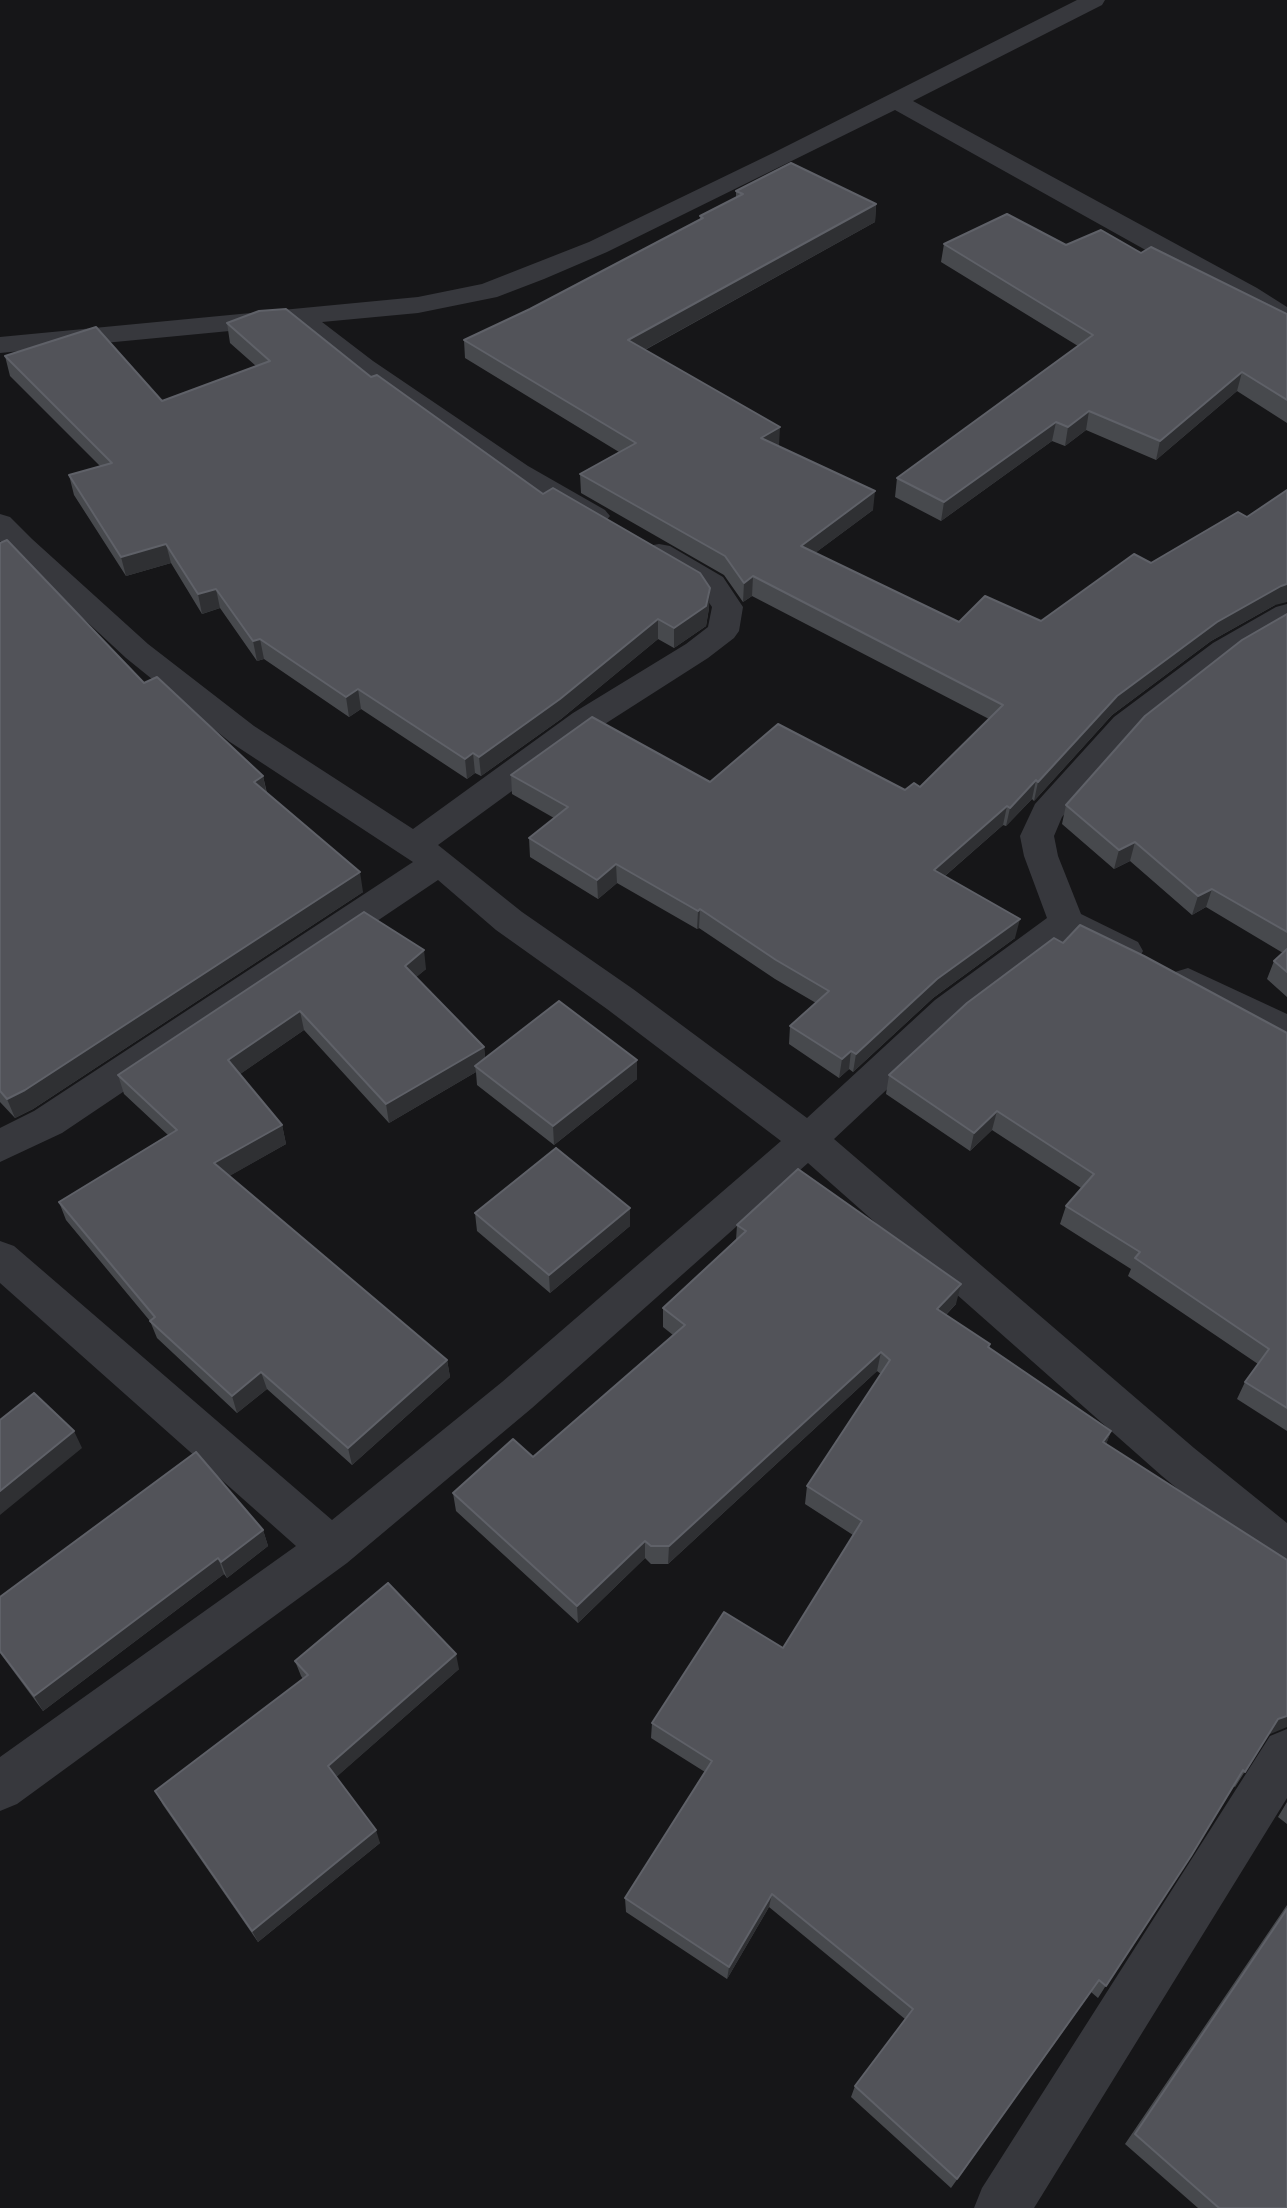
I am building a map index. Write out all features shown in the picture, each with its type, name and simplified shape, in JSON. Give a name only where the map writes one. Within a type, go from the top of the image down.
[{"type":"street","points":[[0,345],[418,305],[488,291],[535,274],[769,164],[1094,0]]},
{"type":"street","points":[[894,100],[1287,318]]},
{"type":"street","points":[[0,1146],[48,1122],[426,854],[585,721],[697,651],[723,631],[728,607],[712,584],[507,464],[363,367],[297,316]]},
{"type":"street","points":[[0,523],[21,546],[137,651],[242,734],[426,854],[509,921],[620,999],[808,1140],[1178,1462],[1287,1551]]},
{"type":"street","points":[[1287,614],[1224,650],[1126,725],[1047,812],[1037,836],[1041,856],[1066,922],[1287,1031]]},
{"type":"street","points":[[0,1787],[331,1548],[517,1395],[808,1140],[948,1010],[1066,922]]},
{"type":"street","points":[[0,1258],[331,1548]]},
{"type":"street","points":[[1002,2208],[1287,1753]]},
{"type":"building","points":[[791,163],[876,204],[628,340],[780,427],[761,438],[875,491],[801,546],[959,622],[985,596],[1041,621],[1134,554],[1151,563],[1238,512],[1247,517],[1287,490],[1287,584],[1217,622],[1117,696],[1038,782],[1036,780],[1010,808],[1007,806],[934,870],[1020,919],[937,979],[856,1054],[851,1051],[842,1059],[790,1026],[829,991],[776,960],[700,909],[698,911],[616,864],[597,880],[529,838],[568,807],[511,775],[592,717],[710,782],[778,724],[905,790],[914,783],[920,787],[1003,705],[753,576],[744,583],[725,556],[580,474],[636,443],[464,340],[530,309],[703,218],[700,216],[743,194],[736,191]]},
{"type":"building","points":[[1007,214],[1066,245],[1101,230],[1141,253],[1151,247],[1287,314],[1287,400],[1242,372],[1160,441],[1089,411],[1068,427],[1056,422],[944,502],[897,478],[1093,335],[944,244]]},
{"type":"building","points":[[286,309],[371,377],[377,375],[543,494],[553,488],[700,573],[710,588],[706,606],[674,628],[658,619],[560,699],[479,757],[473,753],[465,759],[358,689],[346,697],[260,639],[253,641],[216,589],[198,594],[166,544],[121,557],[69,475],[112,463],[5,356],[96,327],[162,401],[270,361],[227,323],[259,311]]},
{"type":"building","points":[[7,540],[144,683],[157,677],[263,776],[254,782],[360,872],[25,1090],[7,1099],[0,1091],[0,543]]},
{"type":"building","points":[[1287,614],[1287,932],[1212,889],[1198,896],[1135,842],[1119,850],[1066,805],[1145,716],[1242,640]]},
{"type":"building","points":[[364,912],[424,950],[405,966],[484,1047],[386,1104],[300,1011],[228,1060],[282,1125],[214,1163],[447,1360],[348,1448],[261,1372],[232,1396],[150,1321],[155,1317],[59,1202],[177,1130],[118,1075]]},
{"type":"building","points":[[1080,925],[1144,956],[1287,1033],[1287,1408],[1245,1382],[1269,1349],[1135,1258],[1140,1252],[1066,1206],[1094,1174],[997,1111],[974,1133],[889,1075],[967,1003],[1054,938],[1063,943]]},
{"type":"building","points":[[1287,949],[1287,972],[1274,961]]},
{"type":"building","points":[[559,1001],[637,1060],[553,1126],[475,1066]]},
{"type":"building","points":[[556,1148],[630,1208],[549,1275],[475,1213]]},
{"type":"building","points":[[798,1169],[961,1284],[937,1309],[1111,1431],[1103,1442],[1287,1560],[1287,1716],[1278,1719],[1245,1772],[1243,1770],[1191,1856],[1106,1986],[1099,1980],[957,2179],[855,2086],[913,2009],[772,1894],[729,1967],[625,1898],[712,1761],[652,1723],[724,1612],[783,1648],[862,1521],[807,1486],[890,1360],[881,1352],[669,1546],[651,1546],[645,1541],[577,1606],[453,1493],[513,1439],[533,1457],[685,1325],[663,1308],[746,1231],[737,1225]]},
{"type":"building","points":[[34,1393],[74,1431],[0,1491],[0,1420]]},
{"type":"building","points":[[196,1452],[263,1530],[221,1562],[218,1558],[34,1696],[0,1651],[0,1597]]},
{"type":"building","points":[[388,1583],[456,1654],[328,1766],[376,1830],[252,1931],[155,1791],[308,1675],[295,1661]]},
{"type":"building","points":[[1287,1909],[1287,2208],[1219,2208],[1135,2134]]}]
